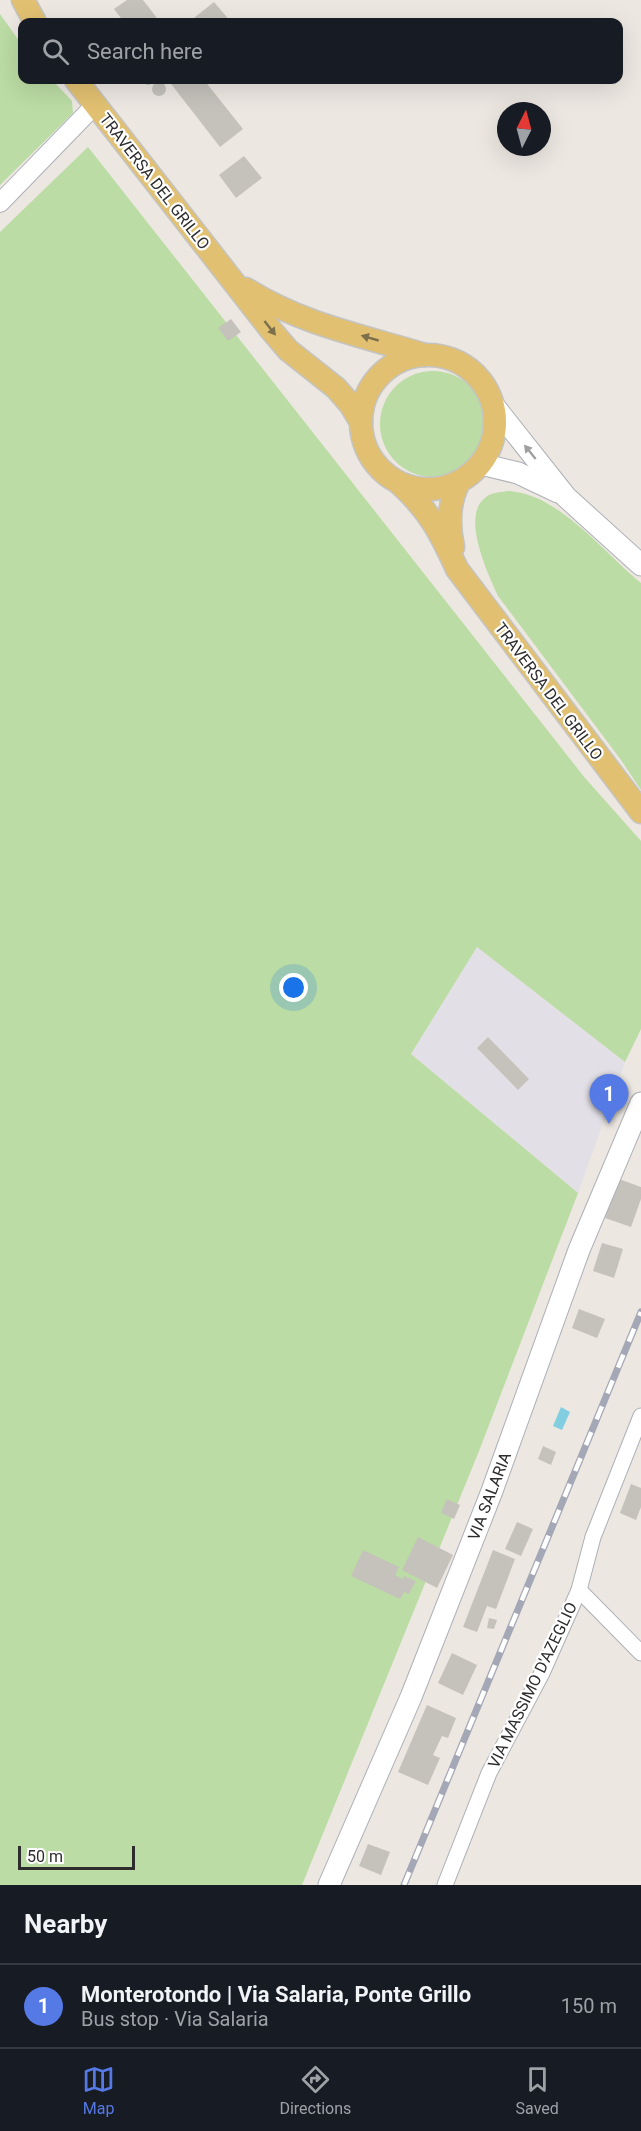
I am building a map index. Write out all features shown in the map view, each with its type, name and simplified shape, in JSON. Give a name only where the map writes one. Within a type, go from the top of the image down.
[{"type":"main road","points":[[23,0],[33,18]]},
{"type":"main road","name":"TRAVERSA DEL GRILLO","points":[[79,84],[280,341],[336,388],[350,404],[361,422]]},
{"type":"main road","name":"TRAVERSA DEL GRILLO","points":[[234,282],[274,306],[306,321],[426,355]]},
{"type":"main road","points":[[494,406],[496,426],[491,446],[481,464],[459,482],[440,489],[420,489],[400,484],[384,473],[371,459],[363,441],[361,422],[364,402],[373,383],[387,369],[406,359],[426,355],[449,358],[469,369],[484,385],[494,406],[566,497],[641,565]]},
{"type":"main road","points":[[481,464],[518,473],[566,497]]},
{"type":"main road","name":"TRAVERSA DEL GRILLO","points":[[457,569],[451,539],[450,515],[454,493],[459,482]]},
{"type":"main road","name":"TRAVERSA DEL GRILLO","points":[[400,484],[430,516],[457,569],[641,812]]},
{"type":"main road","name":"VIA SALARIA","points":[[329,1885],[411,1697],[492,1491],[579,1250],[641,1103]]},
{"type":"street","points":[[0,203],[95,105]]},
{"type":"street","name":"VIA MASSIMO D'AZEGLIO","points":[[445,1885],[489,1773],[546,1663],[579,1590],[593,1537],[641,1416]]},
{"type":"street","points":[[579,1590],[641,1653]]},
{"type":"shaded area","points":[[477,947],[625,1062],[578,1193],[411,1054]]},
{"type":"green space","points":[[0,14],[18,39],[18,84],[56,84],[72,101],[73,113],[0,185]]},
{"type":"green space","points":[[88,147],[585,778],[641,841],[641,1029],[625,1062],[477,947],[411,1054],[578,1193],[479,1451],[302,1885],[0,1885],[0,232]]},
{"type":"green space","points":[[433,371],[453,375],[470,387],[482,404],[486,424],[482,444],[470,461],[453,473],[433,477],[413,473],[396,461],[384,444],[380,424],[384,404],[396,387],[413,375]]},
{"type":"green space","points":[[509,491],[546,502],[580,527],[641,583],[641,790],[498,596],[478,545],[476,517],[479,506],[486,497]]},
{"type":"water","points":[[561,1407],[570,1412],[562,1430],[553,1426]]},
{"type":"building","points":[[127,0],[143,0],[157,18],[121,18],[114,9]]},
{"type":"building","points":[[214,2],[228,18],[194,18]]},
{"type":"building","points":[[154,84],[165,86],[164,94],[159,96],[154,94],[152,89]]},
{"type":"building","points":[[171,84],[207,84],[243,129],[220,147]]},
{"type":"building","points":[[244,156],[262,178],[236,198],[219,175]]},
{"type":"building","points":[[231,319],[241,332],[228,341],[218,328]]},
{"type":"building","points":[[488,1037],[529,1079],[518,1090],[477,1048]]},
{"type":"building","points":[[619,1179],[641,1187],[641,1199],[631,1227],[605,1218]]},
{"type":"building","points":[[602,1243],[623,1249],[614,1278],[593,1271]]},
{"type":"building","points":[[579,1309],[605,1319],[597,1338],[572,1328]]},
{"type":"building","points":[[543,1446],[556,1452],[551,1465],[538,1459]]},
{"type":"building","points":[[631,1484],[641,1488],[641,1507],[636,1520],[620,1513]]},
{"type":"building","points":[[447,1499],[460,1505],[454,1519],[441,1513]]},
{"type":"building","points":[[517,1522],[533,1529],[521,1556],[505,1549]]},
{"type":"building","points":[[418,1537],[453,1555],[437,1588],[402,1570]]},
{"type":"building","points":[[363,1550],[399,1567],[395,1575],[416,1581],[409,1594],[404,1592],[400,1599],[351,1576]]},
{"type":"building","points":[[493,1550],[515,1559],[496,1609],[487,1606],[477,1632],[463,1627]]},
{"type":"building","points":[[489,1618],[497,1620],[494,1629],[487,1628]]},
{"type":"building","points":[[452,1653],[477,1665],[463,1695],[438,1683]]},
{"type":"building","points":[[427,1705],[456,1718],[448,1738],[442,1736],[433,1755],[440,1758],[428,1785],[398,1772]]},
{"type":"building","points":[[368,1844],[390,1852],[381,1875],[359,1866]]},
{"type":"railway","points":[[404,1885],[641,1312]]},
{"type":"place","name":"Monterotondo | Via Salaria, Ponte Grillo","points":[[609,1124]]}]
